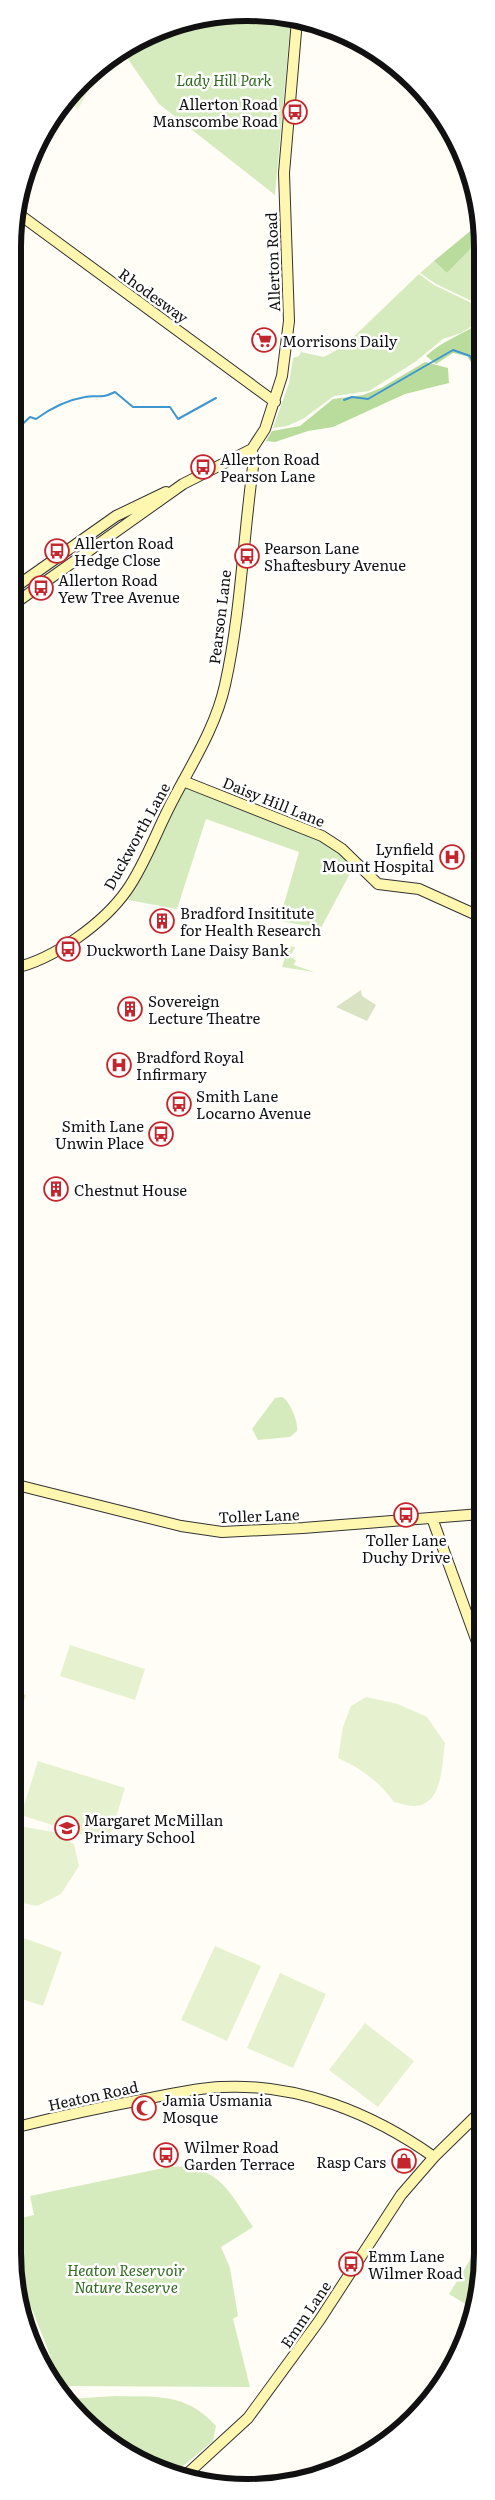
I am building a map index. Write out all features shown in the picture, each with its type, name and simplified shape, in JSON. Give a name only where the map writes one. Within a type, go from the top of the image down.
[{"type":"street","name":"Allerton Road","points":[[252,449],[265,429],[275,402],[282,376],[289,321],[284,173],[296,27]]},
{"type":"street","name":"Rhodesway","points":[[23,217],[275,402]]},
{"type":"street","points":[[21,583],[134,505],[183,484],[252,449]]},
{"type":"street","name":"Pearson Lane","points":[[183,781],[204,745],[225,686],[238,609],[253,467],[252,449]]},
{"type":"street","points":[[21,599],[183,484]]},
{"type":"street","name":"Daisy Hill Lane","points":[[183,781],[322,836],[342,849],[378,884],[426,892],[474,913]]},
{"type":"street","name":"Duckworth Lane","points":[[21,966],[45,958],[97,921],[116,904],[128,889],[183,781]]},
{"type":"street","name":"Toller Lane","points":[[21,1486],[181,1526],[222,1532],[474,1515]]},
{"type":"street","points":[[432,1518],[474,1634]]},
{"type":"street","name":"Heaton Road","points":[[21,2126],[198,2089],[240,2087],[302,2094],[341,2105],[372,2120],[434,2157]]},
{"type":"street","name":"Emm Lane","points":[[190,2471],[231,2435],[266,2396],[319,2321],[393,2206],[434,2157],[474,2118]]},
{"type":"green space","name":"Lady Hill Park","points":[[248,21],[290,26],[275,195],[159,104],[126,57],[161,38],[189,29],[218,23]]},
{"type":"green space","points":[[93,82],[78,109],[72,105]]},
{"type":"green space","points":[[473,229],[474,245],[447,273],[434,261]]},
{"type":"green space","points":[[474,245],[474,302],[436,284],[420,273],[434,261],[447,273]]},
{"type":"green space","points":[[419,274],[434,285],[474,304],[474,325],[461,333],[443,339],[415,362],[369,391],[334,396],[303,419],[287,426],[273,428],[289,383],[293,358],[299,356],[301,352],[324,357],[344,346]]},
{"type":"green space","points":[[474,326],[474,363],[472,364],[467,356],[453,353],[436,364],[426,356]]},
{"type":"green space","points":[[425,362],[448,368],[449,383],[405,394],[333,427],[308,431],[275,442],[266,441],[272,431],[300,426],[333,399],[363,395],[381,388]]},
{"type":"green space","points":[[184,784],[317,838],[337,850],[354,866],[321,928],[279,921],[299,852],[206,819],[177,909],[128,900]]},
{"type":"green space","points":[[288,946],[295,947],[290,957],[296,960],[294,965],[314,972],[282,967]]},
{"type":"green space","points":[[361,990],[362,996],[376,1005],[367,1021],[336,1007]]},
{"type":"green space","points":[[282,1397],[293,1412],[297,1423],[297,1431],[290,1437],[258,1440],[252,1429],[275,1398]]},
{"type":"green space","points":[[70,1645],[145,1669],[135,1700],[60,1676]]},
{"type":"green space","points":[[21,1693],[26,1695],[21,1709]]},
{"type":"green space","points":[[366,1697],[398,1704],[427,1717],[445,1743],[436,1792],[423,1804],[411,1806],[394,1802],[369,1776],[338,1758],[343,1727],[351,1706]]},
{"type":"green space","points":[[38,1761],[125,1788],[108,1843],[21,1815]]},
{"type":"green space","points":[[21,1826],[53,1832],[74,1844],[79,1866],[61,1894],[37,1906],[21,1903]]},
{"type":"green space","points":[[21,1937],[62,1952],[43,2006],[21,1999]]},
{"type":"green space","points":[[215,1946],[261,1966],[227,2041],[181,2020]]},
{"type":"green space","points":[[280,1973],[326,1994],[293,2068],[247,2048]]},
{"type":"green space","points":[[365,2023],[414,2061],[378,2107],[329,2070]]},
{"type":"green space","name":"Heaton Reservoir Nature Reserve","points":[[168,2167],[185,2167],[199,2170],[220,2182],[253,2227],[221,2247],[230,2268],[238,2316],[233,2319],[250,2387],[65,2386],[59,2377],[23,2282],[21,2218],[34,2215],[30,2196]]},
{"type":"green space","points":[[474,2254],[472,2282],[467,2305],[449,2294]]},
{"type":"green space","points":[[143,2396],[181,2402],[205,2415],[216,2426],[213,2441],[180,2468],[175,2467],[161,2462],[122,2441],[98,2423],[74,2399]]},
{"type":"waterway","points":[[344,400],[352,397],[368,399],[453,350],[470,356],[474,361]]},
{"type":"waterway","points":[[21,425],[30,417],[36,419],[47,411],[72,400],[89,396],[105,396],[115,392],[133,407],[170,407],[178,419],[216,398]]},
{"type":"place","name":"Allerton Road Manscombe Road","points":[[295,112]]},
{"type":"place","name":"Morrisons Daily","points":[[264,340]]},
{"type":"place","name":"Allerton Road Pearson Lane","points":[[203,467]]},
{"type":"place","name":"Allerton Road Hedge Close","points":[[57,551]]},
{"type":"place","name":"Pearson Lane Shaftesbury Avenue","points":[[247,556]]},
{"type":"place","name":"Allerton Road Yew Tree Avenue","points":[[41,588]]},
{"type":"place","name":"Lynfield Mount Hospital","points":[[452,857]]},
{"type":"place","name":"Bradford Insititute for Health Research","points":[[162,921]]},
{"type":"place","name":"Duckworth Lane Daisy Bank","points":[[68,949]]},
{"type":"place","name":"Sovereign Lecture Theatre","points":[[130,1009]]},
{"type":"place","name":"Bradford Royal Infirmary","points":[[119,1065]]},
{"type":"place","name":"Smith Lane Locarno Avenue","points":[[179,1104]]},
{"type":"place","name":"Smith Lane Unwin Place","points":[[161,1134]]},
{"type":"place","name":"Chestnut House","points":[[56,1189]]},
{"type":"place","name":"Toller Lane Duchy Drive","points":[[406,1515]]},
{"type":"place","name":"Margaret McMillan Primary School","points":[[67,1828]]},
{"type":"place","name":"Jamia Usmania Mosque","points":[[144,2108]]},
{"type":"place","name":"Wilmer Road Garden Terrace","points":[[166,2155]]},
{"type":"place","name":"Rasp Cars","points":[[404,2161]]},
{"type":"place","name":"Emm Lane Wilmer Road","points":[[351,2264]]}]
